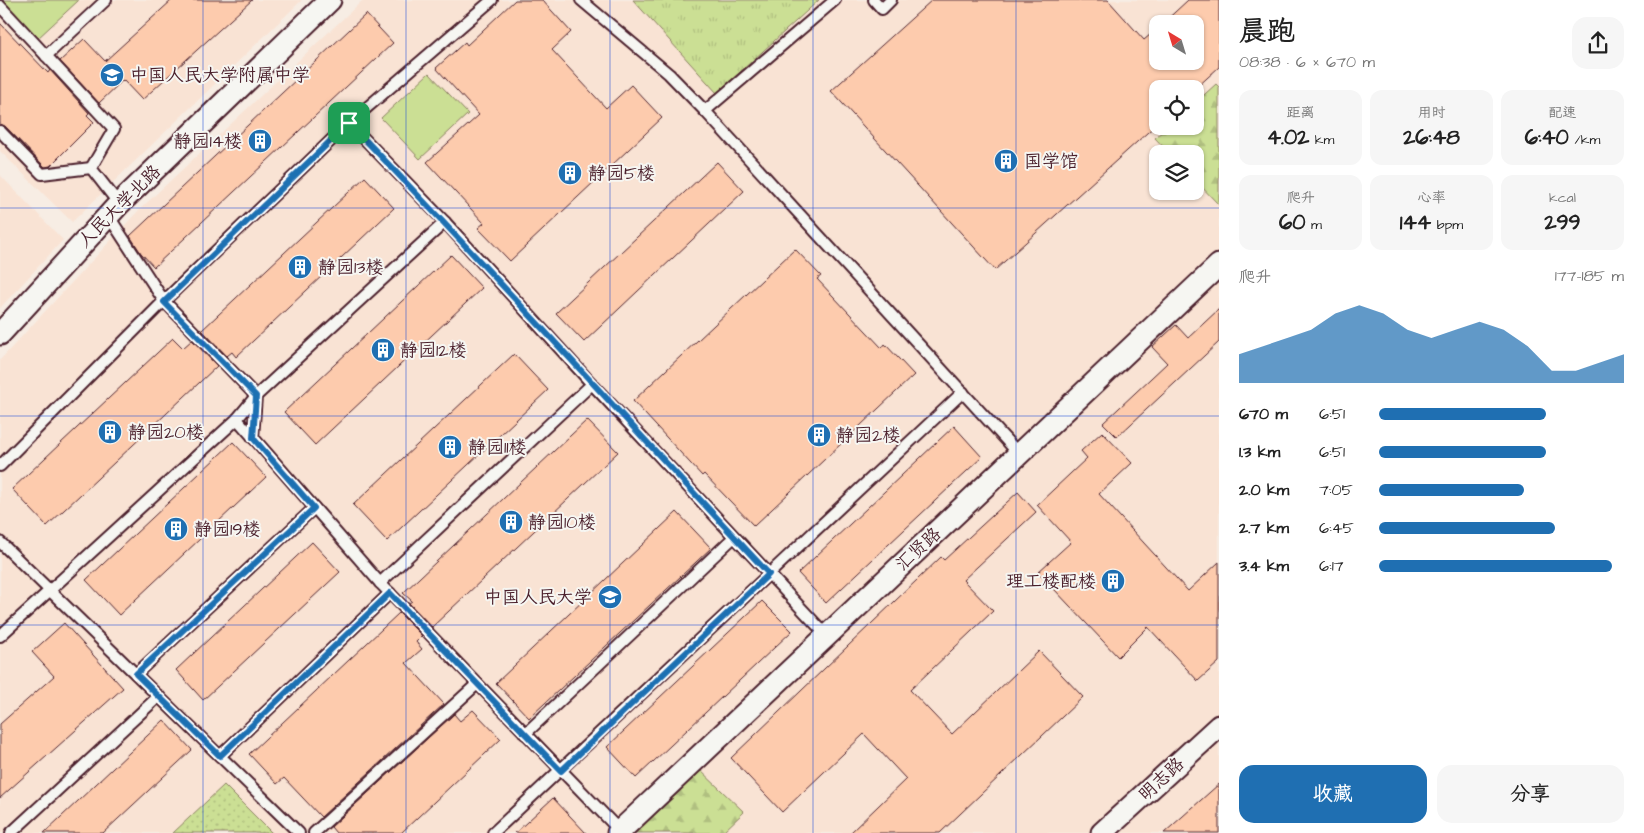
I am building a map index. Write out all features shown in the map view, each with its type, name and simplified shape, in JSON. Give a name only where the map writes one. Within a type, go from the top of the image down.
[{"type":"street","name":"人民大学北路","points":[[0,334],[114,210],[330,0]]},
{"type":"street","name":"汇贤路","points":[[619,832],[1219,265]]},
{"type":"street","name":"明志路","points":[[1102,833],[1219,726]]},
{"type":"lane","points":[[46,56],[106,0]]},
{"type":"lane","points":[[0,466],[164,302],[349,123],[492,0]]},
{"type":"lane","points":[[581,0],[669,74],[705,111],[1019,454]]},
{"type":"lane","points":[[705,111],[836,0]]},
{"type":"lane","points":[[874,0],[882,9],[891,0]]},
{"type":"lane","points":[[0,6],[114,129],[90,168]]},
{"type":"lane","points":[[349,123],[445,222],[592,384],[827,636]]},
{"type":"lane","points":[[0,131],[42,174],[90,168]]},
{"type":"lane","points":[[90,168],[164,302],[256,396],[253,438]]},
{"type":"lane","points":[[0,636],[237,419],[256,396],[445,222]]},
{"type":"lane","points":[[380,583],[592,384]]},
{"type":"lane","points":[[493,833],[963,392]]},
{"type":"lane","points":[[237,419],[380,583],[619,832]]},
{"type":"lane","points":[[136,674],[314,508]]},
{"type":"lane","points":[[526,734],[734,537]]},
{"type":"lane","points":[[0,542],[300,833]]},
{"type":"lane","points":[[220,756],[390,593]]},
{"type":"lane","points":[[314,833],[477,684]]},
{"type":"lane","points":[[11,833],[158,696]]},
{"type":"shaded area","name":"中国人民大学附属中学","points":[[0,0],[302,0],[72,222],[0,151]]},
{"type":"shaded area","name":"中国人民大学","points":[[363,0],[1219,0],[1219,833],[0,833],[0,360],[138,211]]},
{"type":"shaded area","points":[[0,175],[63,240],[0,308]]},
{"type":"green space","points":[[0,0],[79,0],[37,39]]},
{"type":"green space","points":[[633,0],[819,0],[717,93]]},
{"type":"green space","points":[[429,73],[468,114],[420,159],[381,118]]},
{"type":"green space","points":[[1216,84],[1219,87],[1219,205],[1204,189],[1204,145],[1162,145],[1155,138],[1158,135],[1204,135],[1204,95]]},
{"type":"green space","points":[[698,768],[744,812],[722,833],[631,833]]},
{"type":"green space","points":[[224,785],[272,833],[173,833]]},
{"type":"building","points":[[172,0],[252,0],[142,100],[123,80],[99,103],[60,61],[84,39],[105,61]]},
{"type":"building","points":[[515,0],[542,0],[571,32],[552,50],[606,108],[631,85],[662,118],[510,261],[478,228],[484,223],[427,162],[479,115],[436,68],[465,42],[467,45]]},
{"type":"building","name":"国学馆","points":[[932,0],[1108,0],[1144,40],[1149,36],[1149,70],[1204,70],[1204,15],[1172,15],[1188,0],[1219,0],[1219,67],[1204,81],[1149,80],[1149,131],[995,270],[831,91]]},
{"type":"building","name":"静园14楼","points":[[366,14],[393,43],[154,267],[141,253],[130,236]]},
{"type":"building","points":[[0,23],[48,73],[50,70],[89,113],[87,115],[94,122],[50,166],[45,167],[5,126],[0,124]]},
{"type":"building","points":[[717,162],[744,191],[584,342],[556,313]]},
{"type":"building","name":"静园13楼","points":[[365,177],[394,208],[236,357],[232,352],[227,356],[202,330]]},
{"type":"building","points":[[795,249],[821,276],[817,279],[882,348],[885,344],[914,375],[754,526],[704,474],[702,476],[633,401]]},
{"type":"building","name":"静园12楼","points":[[451,255],[482,288],[315,445],[284,412]]},
{"type":"building","points":[[1219,309],[1219,342],[1117,437],[1103,423],[1167,363],[1152,347],[1176,325],[1188,338]]},
{"type":"building","name":"静园20楼","points":[[173,338],[183,348],[192,340],[217,366],[47,526],[12,489]]},
{"type":"building","name":"静园11楼","points":[[514,354],[548,390],[387,541],[353,505]]},
{"type":"building","name":"静园10楼","points":[[587,420],[618,452],[432,627],[409,603],[412,601],[403,593]]},
{"type":"building","points":[[954,426],[982,457],[826,603],[798,573]]},
{"type":"building","points":[[1102,432],[1132,463],[1099,494],[1188,591],[1219,562],[1219,662],[1198,681],[1148,627],[1118,657],[1038,572],[1071,542],[1037,505],[1087,458],[1081,451]]},
{"type":"building","name":"静园19楼","points":[[233,442],[266,477],[119,615],[86,580]]},
{"type":"building","points":[[1018,492],[1036,512],[963,580],[993,611],[910,690],[952,734],[1039,651],[1083,697],[940,833],[850,833],[906,779],[864,734],[782,812],[731,758],[941,557],[944,560]]},
{"type":"building","points":[[677,512],[711,548],[529,718],[496,683]]},
{"type":"building","points":[[312,542],[340,572],[203,700],[176,670]]},
{"type":"building","points":[[762,601],[792,631],[636,778],[607,747]]},
{"type":"building","points":[[399,613],[422,636],[416,642],[422,649],[406,663],[444,704],[321,817],[284,778],[277,784],[249,754]]},
{"type":"building","points":[[64,623],[123,688],[0,798],[0,724],[54,676],[32,652]]},
{"type":"building","points":[[473,710],[501,739],[401,833],[336,833],[331,827],[454,714],[460,721]]},
{"type":"building","points":[[164,720],[192,750],[103,833],[44,833]]},
{"type":"building","points":[[1219,784],[1219,833],[1164,833]]},
{"type":"building","points":[[553,798],[586,833],[515,833]]},
{"type":"place","name":"中国人民大学附属中学","points":[[112,75]]},
{"type":"place","name":"静园14楼","points":[[260,141]]},
{"type":"place","name":"国学馆","points":[[1006,161]]},
{"type":"place","name":"静园5楼","points":[[570,173]]},
{"type":"place","name":"静园13楼","points":[[300,267]]},
{"type":"place","name":"静园12楼","points":[[383,350]]},
{"type":"place","name":"静园20楼","points":[[110,432]]},
{"type":"place","name":"静园2楼","points":[[819,435]]},
{"type":"place","name":"静园11楼","points":[[450,447]]},
{"type":"place","name":"静园10楼","points":[[511,522]]},
{"type":"place","name":"静园19楼","points":[[176,529]]},
{"type":"place","name":"理工楼配楼","points":[[1113,581]]},
{"type":"place","name":"中国人民大学","points":[[610,597]]},
{"type":"route","points":[[349,123],[445,222],[577,368],[769,574],[561,771],[390,593],[220,756],[136,674],[314,508],[253,438],[256,396],[164,302],[349,123]]}]
